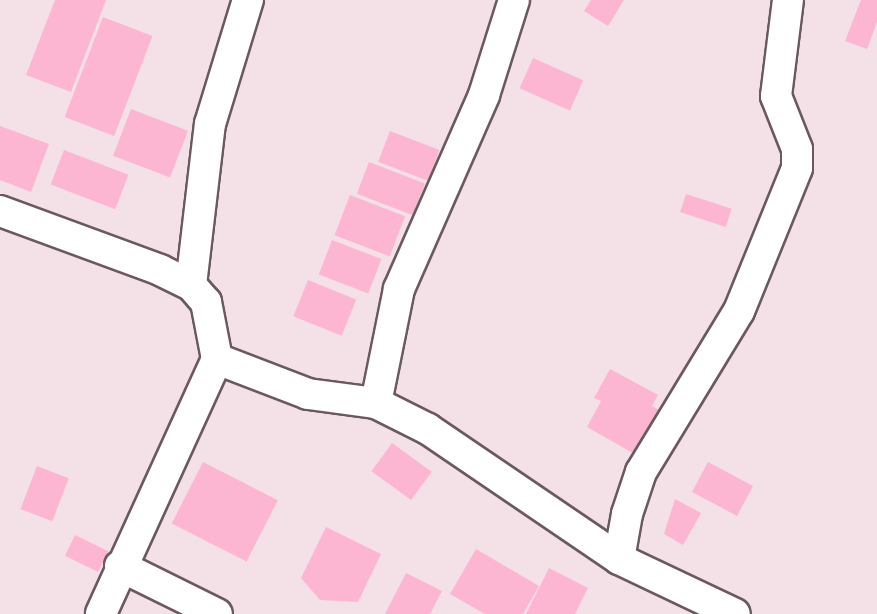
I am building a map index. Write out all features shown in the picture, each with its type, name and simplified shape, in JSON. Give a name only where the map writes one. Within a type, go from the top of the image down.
[{"type":"street","points":[[191,285],[210,124],[248,0]]},
{"type":"street","points":[[376,403],[399,289],[484,95],[514,0]]},
{"type":"street","points":[[619,559],[627,514],[642,472],[739,312],[797,168],[797,149],[776,96],[788,0]]},
{"type":"street","points":[[0,211],[191,285],[206,302],[217,359],[120,566],[102,614]]},
{"type":"street","points":[[217,359],[308,394],[376,403],[428,429],[619,559],[735,614]]},
{"type":"street","points":[[120,566],[217,614]]},
{"type":"building","points":[[55,0],[106,0],[71,92],[26,75]]},
{"type":"building","points":[[591,0],[624,0],[608,26],[584,11]]},
{"type":"building","points":[[861,0],[877,0],[877,22],[867,49],[845,41]]},
{"type":"building","points":[[103,17],[152,36],[114,136],[65,117]]},
{"type":"building","points":[[533,58],[583,80],[570,111],[520,88]]},
{"type":"building","points":[[131,109],[188,131],[170,178],[113,156]]},
{"type":"building","points":[[0,126],[49,144],[31,192],[0,180]]},
{"type":"building","points":[[390,131],[439,150],[428,181],[378,162]]},
{"type":"building","points":[[64,150],[128,175],[115,209],[51,185]]},
{"type":"building","points":[[369,162],[425,184],[413,215],[357,194]]},
{"type":"building","points":[[686,194],[732,209],[726,227],[680,212]]},
{"type":"building","points":[[350,195],[405,216],[390,256],[335,235]]},
{"type":"building","points":[[332,240],[381,259],[368,294],[319,275]]},
{"type":"building","points":[[308,280],[356,299],[342,336],[293,316]]},
{"type":"building","points":[[610,369],[658,395],[652,406],[664,413],[636,455],[587,427],[601,401],[594,398]]},
{"type":"building","points":[[392,443],[432,472],[411,500],[371,471]]},
{"type":"building","points":[[203,462],[278,500],[247,562],[172,523]]},
{"type":"building","points":[[708,462],[753,486],[737,516],[692,492]]},
{"type":"building","points":[[37,466],[69,478],[52,521],[21,509]]},
{"type":"building","points":[[675,499],[701,513],[683,545],[664,534]]},
{"type":"building","points":[[326,527],[381,554],[358,602],[320,600],[301,578]]},
{"type":"building","points":[[75,535],[108,551],[98,572],[65,556]]},
{"type":"building","points":[[476,549],[539,586],[523,614],[485,614],[450,594]]},
{"type":"building","points":[[549,568],[588,588],[575,614],[526,614]]},
{"type":"building","points":[[406,573],[442,591],[430,614],[385,614]]}]
